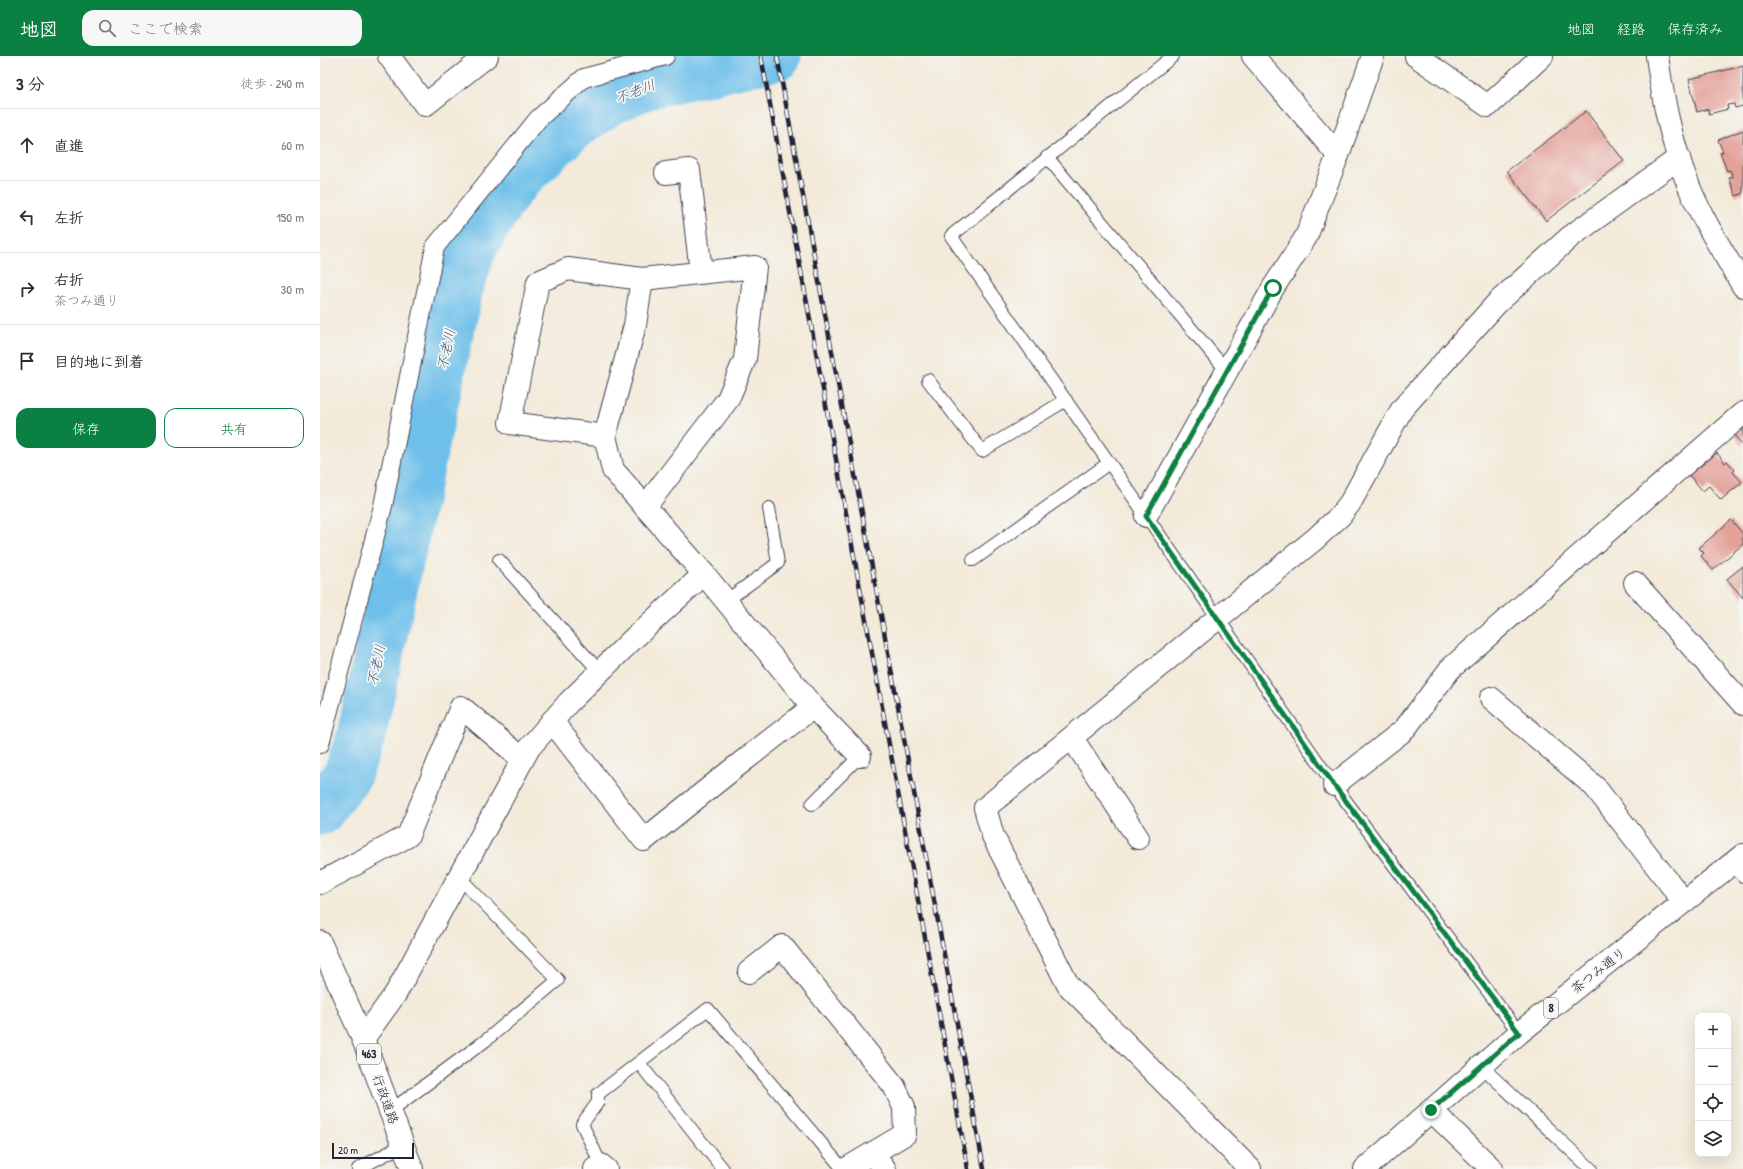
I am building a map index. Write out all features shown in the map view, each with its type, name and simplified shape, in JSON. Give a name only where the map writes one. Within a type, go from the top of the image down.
[{"type":"main road","points":[[388,56],[425,105],[487,56]]},
{"type":"main road","points":[[1254,56],[1338,155]]},
{"type":"main road","points":[[1146,516],[1273,288],[1306,237],[1338,155],[1373,56]]},
{"type":"main road","points":[[1416,56],[1488,106],[1542,56]]},
{"type":"main road","points":[[1657,56],[1663,100],[1672,137],[1688,185],[1704,218],[1743,286]]},
{"type":"main road","points":[[1250,1169],[1068,985],[993,836],[985,808],[1218,620],[1315,539],[1340,516],[1350,503],[1402,410],[1497,303],[1570,236],[1679,158]]},
{"type":"main road","points":[[666,173],[689,170],[701,272]]},
{"type":"main road","points":[[605,436],[510,423],[538,282],[568,270],[642,279],[755,267],[745,359],[728,399],[645,507]]},
{"type":"main road","points":[[642,279],[635,325],[605,436],[613,470],[704,574],[814,707],[860,756]]},
{"type":"main road","points":[[1334,785],[1404,730],[1450,669],[1743,413]]},
{"type":"main road","points":[[363,1039],[396,993],[529,748],[552,721],[600,672],[704,574]]},
{"type":"main road","points":[[1635,583],[1743,704]]},
{"type":"main road","points":[[1491,698],[1595,787],[1684,902]]},
{"type":"main road","points":[[320,883],[408,836],[461,707],[522,759]]},
{"type":"main road","points":[[552,721],[644,840],[814,707]]},
{"type":"main road","points":[[1072,738],[1138,838]]},
{"type":"main road","name":"茶つみ通り","points":[[1365,1169],[1519,1033],[1684,902],[1739,865]]},
{"type":"main road","name":"行政道路","points":[[320,942],[363,1039],[412,1169]]},
{"type":"main road","points":[[749,972],[782,946],[894,1086],[904,1107],[905,1134],[879,1161],[846,1169]]},
{"type":"main road","points":[[1431,1110],[1492,1169]]},
{"type":"street","points":[[320,744],[384,506],[435,247],[538,119],[584,78],[665,56]]},
{"type":"lane","points":[[1172,56],[951,236],[1334,785],[1519,1033]]},
{"type":"lane","points":[[1047,157],[1226,370]]},
{"type":"lane","points":[[928,380],[982,451],[1066,400]]},
{"type":"lane","points":[[973,560],[1109,463]]},
{"type":"lane","points":[[726,601],[778,563],[770,508]]},
{"type":"lane","points":[[499,560],[600,672]]},
{"type":"lane","points":[[812,804],[860,756]]},
{"type":"lane","points":[[390,1111],[485,1041],[558,980],[459,877]]},
{"type":"lane","points":[[601,1168],[582,1124],[598,1102],[598,1094],[708,1009],[843,1169]]},
{"type":"lane","points":[[639,1063],[723,1169]]},
{"type":"lane","points":[[1481,1066],[1591,1169]]},
{"type":"lane","points":[[358,1169],[403,1145]]},
{"type":"building","points":[[1743,66],[1743,106],[1735,108],[1734,104],[1727,105],[1728,109],[1709,114],[1708,109],[1697,112],[1689,79]]},
{"type":"building","points":[[1586,111],[1624,161],[1546,221],[1507,171]]},
{"type":"building","points":[[1743,130],[1743,193],[1736,196],[1729,178],[1733,177],[1730,170],[1727,171],[1720,153],[1723,152],[1718,140]]},
{"type":"building","points":[[1743,426],[1743,447],[1733,433]]},
{"type":"building","points":[[1717,453],[1725,463],[1727,461],[1735,470],[1733,472],[1742,482],[1721,500],[1709,486],[1703,491],[1689,475]]},
{"type":"building","points":[[1731,520],[1743,534],[1743,544],[1713,570],[1701,556],[1704,553],[1699,548]]},
{"type":"building","points":[[1743,566],[1743,598],[1727,579]]},
{"type":"waterway","name":"不老川","points":[[320,811],[347,775],[361,736],[460,284],[473,247],[505,194],[519,177],[574,125],[609,101],[648,84],[777,56]]},
{"type":"railway","points":[[761,56],[968,1169]]},
{"type":"railway","points":[[777,56],[984,1169]]},
{"type":"route","points":[[1273,288],[1146,516],[1334,785],[1519,1033],[1431,1110]]}]
